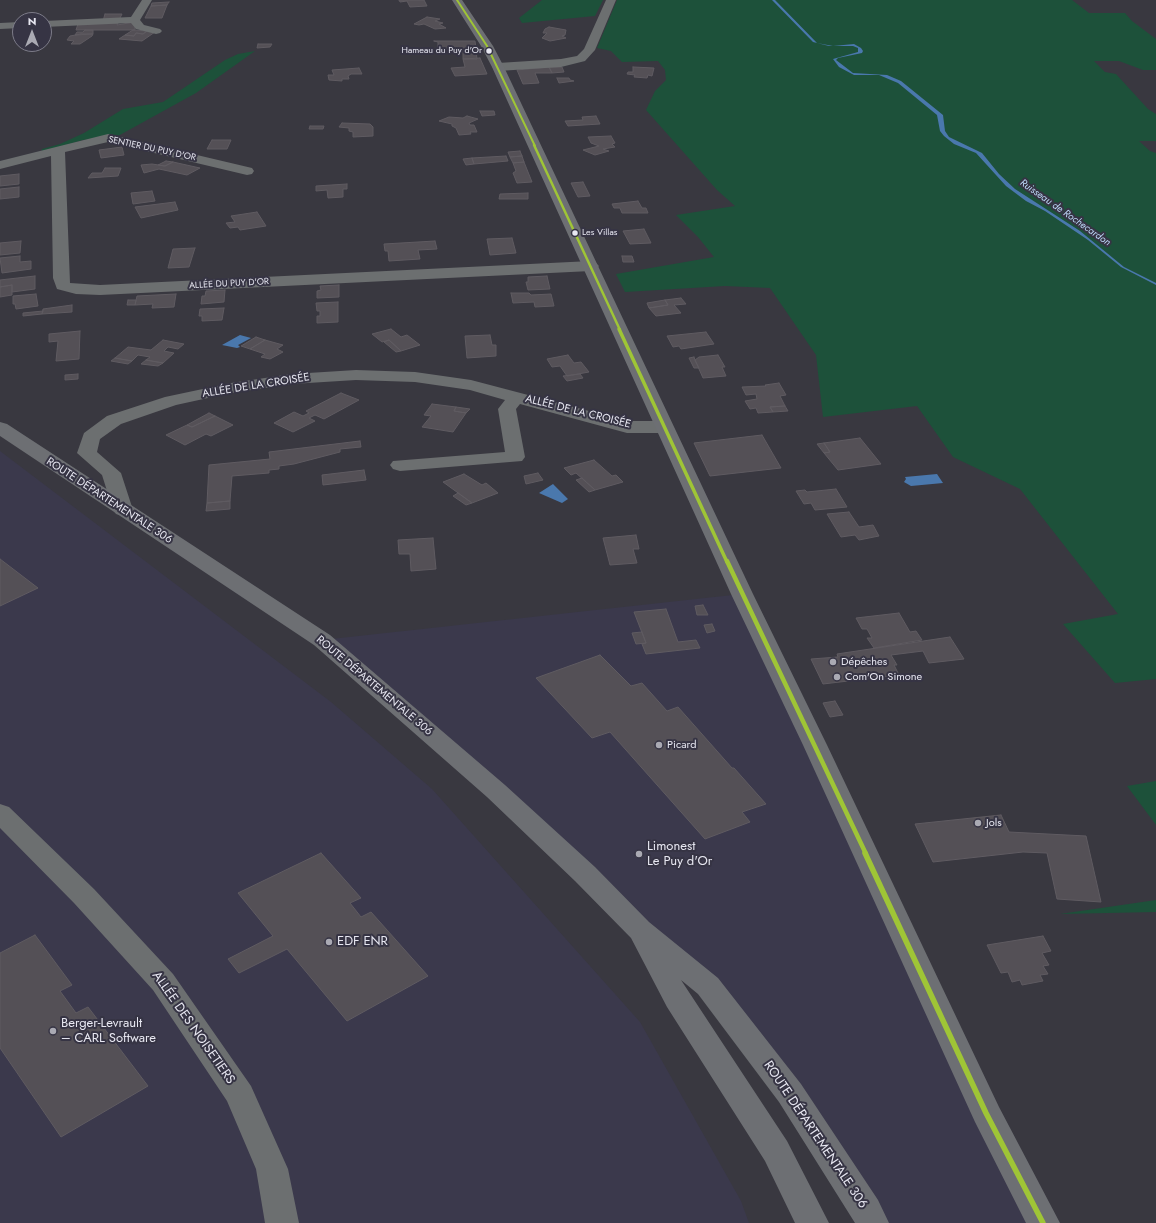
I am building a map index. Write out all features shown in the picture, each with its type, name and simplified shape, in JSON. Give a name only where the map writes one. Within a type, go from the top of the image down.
[{"type":"main road","points":[[456,0],[484,40],[498,67],[534,148],[591,266],[664,427],[986,1113],[1044,1223]]},
{"type":"main road","name":"ROUTE DÉPARTEMENTALE 306","points":[[0,428],[322,640],[496,791],[585,874],[638,929],[708,986],[790,1093],[866,1210],[872,1223]]},
{"type":"main road","name":"ROUTE DÉPARTEMENTALE 306","points":[[638,929],[677,999],[776,1151],[812,1223]]},
{"type":"main road","points":[[986,1113],[1030,1223]]},
{"type":"street","points":[[134,20],[147,0]]},
{"type":"street","points":[[498,67],[561,64],[580,59],[589,50],[611,0]]},
{"type":"street","points":[[52,24],[134,20]]},
{"type":"street","points":[[134,20],[140,27],[156,31]]},
{"type":"street","points":[[0,26],[12,25]]},
{"type":"street","name":"SENTIER DU PUY D'OR","points":[[58,150],[108,138],[247,171]]},
{"type":"street","points":[[0,165],[58,150]]},
{"type":"street","name":"ALLÉE DU PUY D'OR","points":[[58,150],[61,278],[63,286],[76,289],[100,290],[591,266]]},
{"type":"street","name":"ALLÉE DE LA CROISÉE","points":[[123,510],[111,474],[87,453],[90,437],[114,420],[171,401],[231,388],[292,379],[356,375],[415,377],[471,385],[628,427],[664,427]]},
{"type":"street","name":"ALLÉE DE LA CROISÉE","points":[[400,465],[515,457],[507,409],[516,396]]},
{"type":"street","name":"ALLÉE DES NOISETIERS","points":[[0,813],[84,896],[164,982],[240,1095],[272,1169],[282,1223]]},
{"type":"shaded area","points":[[0,451],[331,702],[432,789],[640,1022],[741,1201],[749,1223],[0,1223]]},
{"type":"shaded area","points":[[742,594],[1032,1223],[872,1223],[708,986],[322,640]]},
{"type":"green space","points":[[542,0],[603,0],[595,16],[522,23],[519,18]]},
{"type":"green space","points":[[617,0],[1072,0],[1089,13],[1125,13],[1132,21],[1156,39],[1156,70],[1143,70],[1119,61],[1094,61],[1105,72],[1116,74],[1148,109],[1156,114],[1156,141],[1139,141],[1150,151],[1156,153],[1156,679],[1115,683],[1063,624],[1118,614],[1020,489],[953,457],[917,406],[823,417],[816,355],[770,288],[725,286],[625,292],[616,274],[714,257],[698,237],[676,215],[735,206],[717,190],[646,110],[655,91],[666,80],[665,70],[658,61],[622,62],[611,51],[597,48]]},
{"type":"green space","points":[[255,51],[196,93],[118,136],[83,140],[42,152],[42,149],[60,144],[84,133],[123,109],[163,102],[225,60],[238,54]]},
{"type":"green space","points":[[1156,781],[1156,825],[1127,786]]},
{"type":"green space","points":[[1156,900],[1156,912],[1060,914]]},
{"type":"water","points":[[772,0],[775,0],[817,43],[813,42]]},
{"type":"water","points":[[854,44],[861,48],[863,51],[862,53],[838,58],[836,60],[853,73],[887,75],[901,81],[943,115],[945,131],[949,137],[982,153],[999,174],[1015,189],[1080,231],[1124,267],[1156,283],[1156,285],[1121,267],[1088,240],[1045,211],[1026,201],[1006,186],[976,153],[954,144],[944,136],[940,131],[937,115],[898,83],[879,75],[854,75],[839,67],[833,59],[858,52],[858,48],[853,46],[833,46]]},
{"type":"water","points":[[240,335],[251,338],[238,345],[240,347],[237,348],[222,345]]},
{"type":"water","points":[[937,474],[943,483],[911,486],[904,482],[906,479],[905,477]]},
{"type":"water","points":[[553,484],[568,499],[562,503],[539,493]]},
{"type":"building","points":[[399,0],[424,0],[427,6],[410,7],[407,1],[400,2]]},
{"type":"building","points":[[169,2],[167,5],[151,6],[152,3]]},
{"type":"building","points":[[167,5],[162,18],[145,18],[151,6]]},
{"type":"building","points":[[105,14],[122,14],[119,20],[103,21]]},
{"type":"building","points":[[427,17],[440,19],[435,21],[443,23],[439,24],[446,28],[435,29],[424,24],[414,24]]},
{"type":"building","points":[[135,22],[135,30],[76,30],[78,24],[118,23],[117,25]]},
{"type":"building","points":[[549,27],[566,30],[565,35],[562,36],[566,38],[550,41],[542,38],[547,33],[543,33],[545,29]]},
{"type":"building","points":[[85,30],[93,30],[93,34],[75,35],[77,32],[83,32]]},
{"type":"building","points":[[133,30],[147,31],[143,34],[136,33],[134,36],[125,35]]},
{"type":"building","points":[[147,31],[155,32],[142,41],[119,39],[125,35],[134,36],[136,33],[143,34]]},
{"type":"building","points":[[93,34],[80,44],[71,44],[74,41],[67,40],[70,36]]},
{"type":"building","points":[[434,41],[475,41],[476,48],[438,49],[438,42]]},
{"type":"building","points":[[258,44],[272,44],[270,47],[257,48]]},
{"type":"building","points":[[476,50],[477,59],[463,59],[463,51]]},
{"type":"building","points":[[480,58],[487,74],[455,76],[451,68],[465,67],[463,59]]},
{"type":"building","points":[[549,67],[562,67],[564,72],[552,73]]},
{"type":"building","points":[[549,67],[552,73],[535,73],[539,83],[523,84],[517,70]]},
{"type":"building","points":[[633,67],[654,68],[652,76],[648,75],[647,78],[634,77],[635,75],[627,74],[628,72],[633,72]]},
{"type":"building","points":[[359,68],[362,74],[351,74],[348,76],[349,79],[342,79],[342,81],[329,80],[328,75],[334,75],[332,70]]},
{"type":"building","points":[[557,78],[569,78],[570,80],[574,81],[559,83]]},
{"type":"building","points":[[480,111],[494,111],[495,115],[482,116]]},
{"type":"building","points":[[467,116],[478,119],[469,123],[470,125],[474,125],[477,132],[459,135],[456,128],[452,126],[452,124],[439,121],[449,117],[463,118]]},
{"type":"building","points":[[596,116],[600,124],[568,126],[565,121],[583,120],[582,117]]},
{"type":"building","points":[[342,123],[370,124],[373,127],[373,136],[353,137],[353,132],[349,131],[349,128],[339,127]]},
{"type":"building","points":[[310,126],[324,126],[323,129],[309,129]]},
{"type":"building","points":[[611,136],[615,143],[612,144],[615,147],[603,149],[609,151],[595,155],[583,150],[599,146],[591,143],[588,137]]},
{"type":"building","points":[[212,140],[231,140],[227,149],[207,149]]},
{"type":"building","points":[[122,147],[124,155],[101,158],[99,150]]},
{"type":"building","points":[[520,151],[522,156],[510,157],[508,152]]},
{"type":"building","points":[[506,156],[508,161],[474,164],[472,158]]},
{"type":"building","points":[[522,156],[524,162],[513,163],[510,157]]},
{"type":"building","points":[[472,158],[474,164],[466,165],[463,159]]},
{"type":"building","points":[[166,161],[173,162],[165,166],[158,165]]},
{"type":"building","points":[[173,162],[200,168],[187,175],[159,169],[144,173],[141,165],[152,164],[165,166]]},
{"type":"building","points":[[524,162],[532,182],[517,183],[513,173],[516,171],[513,163]]},
{"type":"building","points":[[105,168],[121,168],[118,176],[88,178],[92,173],[102,173]]},
{"type":"building","points":[[19,174],[19,184],[0,186],[0,176]]},
{"type":"building","points":[[583,182],[590,196],[578,197],[571,183]]},
{"type":"building","points":[[347,184],[347,189],[343,189],[343,197],[328,198],[327,190],[316,191],[316,186]]},
{"type":"building","points":[[19,187],[19,197],[0,199],[0,189]]},
{"type":"building","points":[[152,191],[155,201],[133,204],[131,193]]},
{"type":"building","points":[[528,193],[528,199],[499,199],[500,194]]},
{"type":"building","points":[[638,201],[642,208],[646,208],[648,213],[622,213],[620,208],[614,208],[612,204]]},
{"type":"building","points":[[175,202],[178,210],[141,218],[135,207]]},
{"type":"building","points":[[257,212],[266,226],[240,230],[238,227],[230,228],[226,223],[235,222],[231,216]]},
{"type":"building","points":[[644,229],[651,243],[630,244],[623,231]]},
{"type":"building","points":[[512,238],[516,253],[490,255],[487,239]]},
{"type":"building","points":[[21,241],[20,253],[0,255],[0,243]]},
{"type":"building","points":[[435,241],[437,249],[418,250],[420,259],[389,261],[388,251],[385,251],[384,244]]},
{"type":"building","points":[[195,248],[189,267],[168,268],[173,249]]},
{"type":"building","points":[[20,256],[20,262],[31,261],[31,269],[2,273],[0,258]]},
{"type":"building","points":[[622,256],[632,256],[634,262],[623,262]]},
{"type":"building","points":[[35,276],[35,289],[12,292],[12,285],[0,287],[0,280]]},
{"type":"building","points":[[547,276],[550,289],[528,290],[526,282],[528,282],[528,277]]},
{"type":"building","points":[[12,285],[12,295],[0,297],[0,287]]},
{"type":"building","points":[[339,285],[339,297],[317,298],[317,291],[321,290],[320,286]]},
{"type":"building","points":[[225,290],[224,302],[201,304],[202,296],[205,296],[206,291]]},
{"type":"building","points":[[511,293],[529,293],[531,295],[551,294],[554,306],[535,307],[534,302],[513,303]]},
{"type":"building","points":[[36,294],[38,306],[16,309],[15,304],[13,304],[13,296]]},
{"type":"building","points":[[176,294],[174,307],[152,308],[153,304],[135,305],[137,296]]},
{"type":"building","points":[[681,298],[686,304],[674,305],[681,313],[656,316],[649,308],[668,305],[665,300]]},
{"type":"building","points":[[128,300],[136,300],[135,305],[127,305]]},
{"type":"building","points":[[665,300],[668,305],[649,308],[647,303]]},
{"type":"building","points":[[338,302],[338,322],[317,323],[317,316],[320,316],[320,311],[317,311],[316,303]]},
{"type":"building","points":[[72,305],[72,312],[42,314],[43,309]]},
{"type":"building","points":[[224,308],[222,320],[202,321],[202,316],[199,316],[200,309]]},
{"type":"building","points":[[43,311],[42,314],[23,316],[23,313]]},
{"type":"building","points":[[391,329],[401,337],[407,335],[420,345],[401,351],[389,340],[382,342],[372,334]]},
{"type":"building","points":[[80,331],[79,359],[56,361],[58,341],[49,342],[49,334]]},
{"type":"building","points":[[706,332],[714,344],[681,349],[679,346],[673,347],[667,336]]},
{"type":"building","points":[[490,335],[492,345],[496,345],[496,356],[467,358],[465,336]]},
{"type":"building","points":[[256,337],[265,340],[250,349],[241,346]]},
{"type":"building","points":[[163,340],[184,344],[178,349],[168,347],[164,351],[174,353],[163,363],[146,360],[150,357],[138,355],[132,361],[115,358],[128,347],[151,350]]},
{"type":"building","points":[[265,340],[283,345],[277,349],[283,352],[270,359],[261,357],[265,354],[250,349]]},
{"type":"building","points":[[389,340],[401,351],[396,352],[384,342]]},
{"type":"building","points":[[568,355],[574,363],[581,362],[589,372],[567,376],[560,366],[552,367],[547,359]]},
{"type":"building","points":[[718,355],[725,367],[722,367],[726,376],[703,378],[695,360],[699,357]]},
{"type":"building","points":[[694,357],[699,368],[694,368],[689,358]]},
{"type":"building","points":[[115,358],[132,361],[128,364],[111,361]]},
{"type":"building","points":[[146,360],[163,363],[158,366],[141,364]]},
{"type":"building","points":[[78,374],[78,379],[65,380],[65,375]]},
{"type":"building","points":[[580,374],[583,378],[567,381],[563,376]]},
{"type":"building","points":[[779,383],[786,395],[780,396],[785,406],[770,407],[773,412],[758,413],[756,408],[750,409],[745,401],[757,399],[756,394],[746,395],[742,387],[766,386],[765,385]]},
{"type":"building","points":[[341,393],[359,400],[324,419],[315,415],[309,418],[315,421],[293,432],[274,423],[294,412],[303,416],[309,413],[306,411]]},
{"type":"building","points":[[432,404],[456,407],[454,411],[466,413],[453,432],[422,427],[431,416],[424,415]]},
{"type":"building","points":[[785,406],[788,411],[773,412],[770,407]]},
{"type":"building","points":[[456,407],[470,409],[466,413],[454,411]]},
{"type":"building","points":[[209,413],[215,416],[192,427],[187,425]]},
{"type":"building","points":[[215,416],[233,425],[211,436],[206,434],[185,445],[166,435],[187,425],[192,427]]},
{"type":"building","points":[[762,435],[781,468],[710,476],[694,443]]},
{"type":"building","points":[[860,438],[881,464],[838,470],[824,453],[830,452],[824,443]]},
{"type":"building","points":[[360,441],[361,447],[340,449],[340,452],[294,464],[279,466],[279,469],[269,470],[269,473],[232,476],[230,501],[207,503],[209,465],[270,459],[269,452]]},
{"type":"building","points":[[824,443],[830,452],[824,453],[817,444]]},
{"type":"building","points":[[594,460],[612,476],[616,475],[623,482],[595,490],[576,473],[571,475],[564,468]]},
{"type":"building","points":[[364,470],[366,480],[323,485],[322,475]]},
{"type":"building","points":[[538,473],[543,480],[526,484],[524,476]]},
{"type":"building","points":[[464,474],[482,485],[486,483],[498,493],[472,503],[443,482]]},
{"type":"building","points":[[582,478],[595,490],[589,492],[576,480]]},
{"type":"building","points":[[836,489],[847,507],[815,510],[811,503],[804,504],[796,491],[805,490],[807,492]]},
{"type":"building","points":[[458,493],[472,503],[466,505],[453,496]]},
{"type":"building","points":[[230,501],[230,509],[206,511],[207,503]]},
{"type":"building","points":[[849,512],[859,527],[873,525],[879,536],[859,540],[855,535],[841,537],[827,514]]},
{"type":"building","points":[[636,535],[639,549],[633,549],[637,563],[610,565],[603,538]]},
{"type":"building","points":[[433,538],[436,569],[411,571],[410,554],[399,554],[398,540]]},
{"type":"building","points":[[0,559],[38,588],[0,606]]},
{"type":"building","points":[[703,605],[708,615],[697,615],[695,606]]},
{"type":"building","points":[[666,609],[678,642],[696,640],[700,648],[646,654],[642,644],[646,643],[634,612]]},
{"type":"building","points":[[899,613],[910,632],[916,631],[922,640],[874,648],[867,638],[872,638],[867,629],[862,629],[856,618]]},
{"type":"building","points":[[712,624],[715,631],[707,633],[704,625]]},
{"type":"building","points":[[642,632],[646,643],[636,644],[632,633]]},
{"type":"building","points":[[950,637],[964,659],[929,663],[923,651],[891,655],[897,665],[894,665],[899,675],[823,684],[811,659],[838,657],[837,654]]},
{"type":"building","points":[[600,655],[631,686],[642,683],[667,711],[678,707],[732,768],[734,768],[766,804],[742,812],[750,822],[705,839],[610,732],[592,738],[536,678]]},
{"type":"building","points":[[835,701],[843,715],[830,717],[823,703]]},
{"type":"building","points":[[1001,815],[1009,832],[1086,836],[1101,902],[1057,899],[1047,853],[1023,852],[933,862],[915,824]]},
{"type":"building","name":"EDF ENR","points":[[321,853],[361,898],[350,903],[361,917],[371,912],[428,976],[347,1021],[287,949],[239,973],[228,959],[273,936],[238,893]]},
{"type":"building","name":"Berger-Levrault – CARL Software","points":[[35,935],[72,985],[60,991],[76,1013],[88,1007],[148,1086],[61,1137],[0,1048],[0,953]]},
{"type":"building","points":[[1043,936],[1051,951],[1042,953],[1049,965],[1043,966],[1048,974],[1040,975],[1043,981],[1022,985],[1020,980],[1012,982],[1008,972],[1001,973],[987,945]]},
{"type":"transit line","points":[[457,0],[487,46],[498,67],[742,594],[815,745],[986,1113],[1043,1223]]},
{"type":"place","name":"Hameau du Puy d'Or","points":[[489,51]]},
{"type":"place","name":"Les Villas","points":[[575,233]]},
{"type":"place","name":"Dépêches","points":[[833,662]]},
{"type":"place","name":"Com'On Simone","points":[[837,677]]},
{"type":"place","name":"Picard","points":[[659,745]]},
{"type":"place","name":"Jols","points":[[978,823]]},
{"type":"place","name":"Limonest Le Puy d'Or","points":[[639,854]]},
{"type":"place","name":"EDF ENR","points":[[329,942]]},
{"type":"place","name":"Berger-Levrault – CARL Software","points":[[53,1031]]},
{"type":"water label","name":"Ruisseau de Rochecardon","points":[[1065,213]]}]
